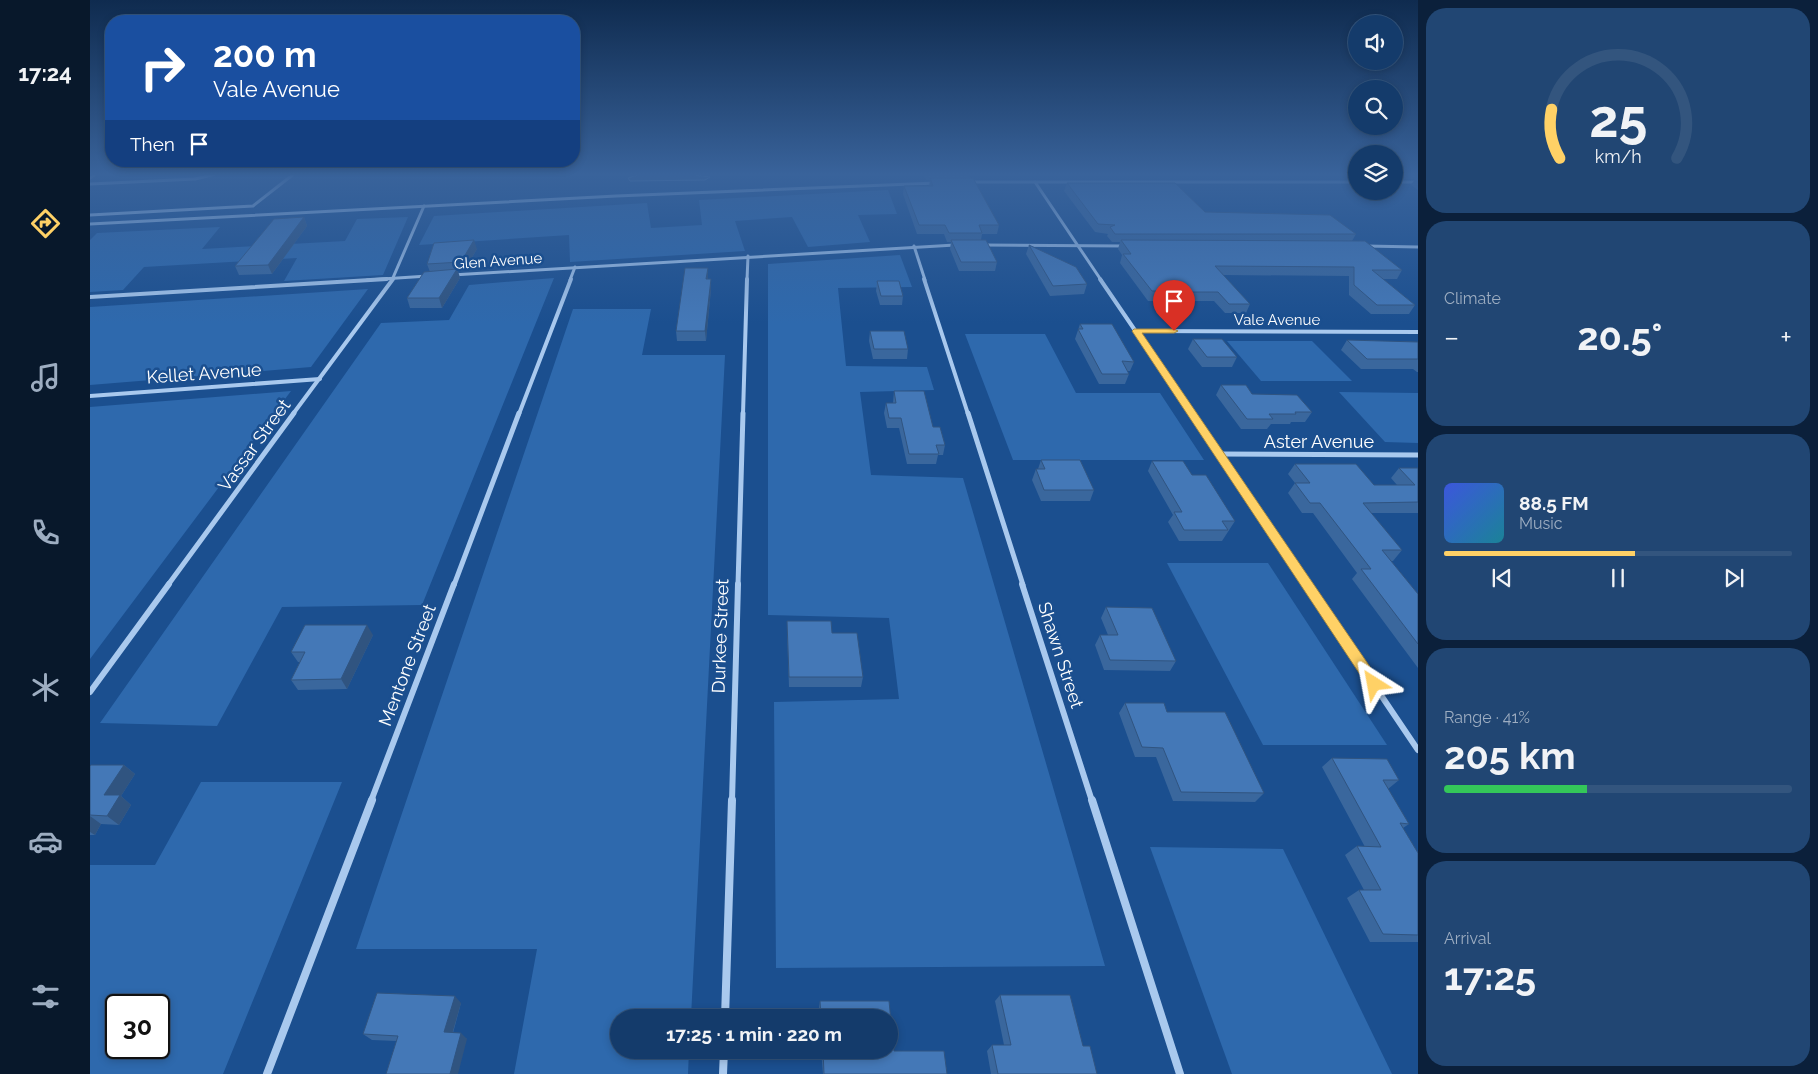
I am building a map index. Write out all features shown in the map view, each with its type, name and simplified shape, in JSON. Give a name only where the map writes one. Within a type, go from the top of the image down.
[{"type":"street","points":[[90,224],[106,223]]},
{"type":"street","name":"Vassar Street","points":[[90,692],[393,278],[417,223]]},
{"type":"street","points":[[1064,223],[1418,750]]},
{"type":"street","name":"Glen Avenue","points":[[451,275],[914,246],[961,245]]},
{"type":"street","points":[[981,245],[1129,246]]},
{"type":"street","name":"Shawn Street","points":[[914,246],[1180,1074]]},
{"type":"street","points":[[1358,246],[1418,247]]},
{"type":"street","name":"Durkee Street","points":[[725,1009],[748,256]]},
{"type":"street","name":"Mentone Street","points":[[266,1074],[575,267]]},
{"type":"street","name":"Glen Avenue","points":[[90,297],[432,276]]},
{"type":"street","name":"Vale Avenue","points":[[1137,331],[1418,332]]},
{"type":"street","name":"Kellet Avenue","points":[[90,396],[320,379]]},
{"type":"street","name":"Aster Avenue","points":[[1219,454],[1418,455]]},
{"type":"street","points":[[723,1074],[724,1059]]},
{"type":"shaded area","points":[[355,223],[405,223],[383,275],[284,281],[297,258],[144,267],[123,290],[90,292],[90,240],[97,233],[220,227],[202,249],[345,241]]},
{"type":"shaded area","points":[[430,223],[650,223],[651,228],[702,225],[702,223],[736,223],[745,251],[570,262],[569,235],[419,245]]},
{"type":"shaded area","points":[[795,223],[862,223],[870,242],[808,247]]},
{"type":"shaded area","points":[[900,255],[912,287],[838,288],[846,366],[927,367],[934,390],[860,392],[871,475],[963,478],[1105,966],[776,968],[774,702],[899,699],[889,618],[768,615],[768,264]]},
{"type":"shaded area","points":[[554,278],[422,605],[282,607],[217,726],[100,723],[381,323],[449,320],[469,285]]},
{"type":"shaded area","points":[[368,289],[311,367],[90,385],[90,307]]},
{"type":"shaded area","points":[[573,309],[651,309],[642,355],[725,355],[691,1009],[610,1009],[610,1059],[689,1059],[688,1074],[514,1074],[537,949],[356,949]]},
{"type":"shaded area","points":[[965,334],[1045,334],[1076,393],[1160,393],[1204,460],[1013,460]]},
{"type":"shaded area","points":[[1227,341],[1312,341],[1352,381],[1261,381]]},
{"type":"shaded area","points":[[291,391],[90,659],[90,407]]},
{"type":"shaded area","points":[[1339,392],[1418,393],[1418,443],[1385,442]]},
{"type":"shaded area","points":[[1167,563],[1268,563],[1387,745],[1263,745]]},
{"type":"shaded area","points":[[201,782],[342,782],[223,1074],[90,1074],[90,865],[155,865]]},
{"type":"shaded area","points":[[1150,847],[1283,849],[1392,1074],[1232,1074]]},
{"type":"building","points":[[271,223],[299,223],[268,265],[235,266]]},
{"type":"building","points":[[918,223],[998,223],[999,225],[979,225],[982,233],[949,233],[945,225],[919,225]]},
{"type":"building","points":[[1341,223],[1356,234],[1115,234],[1110,227],[1115,225],[1098,224]]},
{"type":"building","points":[[474,240],[461,262],[427,264],[434,243]]},
{"type":"building","points":[[951,240],[986,240],[997,262],[961,262]]},
{"type":"building","points":[[1121,240],[1365,241],[1402,270],[1372,270],[1415,305],[1377,305],[1354,285],[1354,267],[1215,266],[1250,304],[1229,304],[1218,292],[1179,292],[1187,301],[1164,301],[1156,291],[1152,291],[1123,254],[1131,254]]},
{"type":"building","points":[[1029,245],[1076,267],[1087,284],[1053,286]]},
{"type":"building","points":[[685,268],[708,268],[706,279],[711,279],[705,331],[676,331]]},
{"type":"building","points":[[457,269],[439,298],[407,298],[424,272]]},
{"type":"building","points":[[877,281],[899,281],[903,296],[881,296]]},
{"type":"building","points":[[1080,324],[1112,324],[1134,362],[1122,361],[1129,374],[1102,374],[1078,329],[1083,329]]},
{"type":"building","points":[[870,331],[904,331],[908,349],[874,349]]},
{"type":"building","points":[[1193,339],[1222,339],[1237,357],[1207,357]]},
{"type":"building","points":[[1347,340],[1418,342],[1418,359],[1367,359]]},
{"type":"building","points":[[1221,385],[1246,385],[1252,394],[1297,395],[1312,412],[1269,414],[1273,419],[1247,419]]},
{"type":"building","points":[[894,391],[924,391],[933,427],[940,427],[945,445],[936,445],[939,454],[909,454],[901,418],[889,418],[886,403],[896,403]]},
{"type":"building","points":[[1041,460],[1080,460],[1094,490],[1044,490],[1036,469],[1045,469]]},
{"type":"building","points":[[1152,461],[1183,461],[1192,475],[1206,475],[1235,521],[1222,521],[1228,530],[1184,530],[1174,512],[1182,512]]},
{"type":"building","points":[[1295,464],[1356,464],[1374,485],[1415,485],[1399,468],[1418,468],[1418,502],[1363,503],[1402,550],[1382,550],[1418,594],[1418,644],[1361,569],[1371,569],[1320,503],[1310,503],[1295,483],[1310,483]]},
{"type":"building","points":[[1106,607],[1152,608],[1176,661],[1110,660],[1100,635],[1118,635]]},
{"type":"building","points":[[787,621],[831,621],[832,633],[857,633],[863,677],[789,677]]},
{"type":"building","points":[[305,625],[367,625],[341,679],[291,680],[305,652],[291,652]]},
{"type":"building","points":[[1125,703],[1164,703],[1167,712],[1225,712],[1264,793],[1181,792],[1163,748],[1142,747]]},
{"type":"building","points":[[1332,758],[1387,759],[1399,780],[1383,780],[1409,824],[1400,823],[1418,853],[1418,935],[1383,934],[1359,890],[1381,890],[1357,846],[1381,847]]},
{"type":"building","points":[[91,765],[124,765],[104,795],[120,795],[107,816],[90,815]]},
{"type":"building","points":[[377,993],[455,996],[444,1032],[461,1033],[450,1074],[386,1074],[398,1036],[363,1034]]},
{"type":"building","points":[[1000,995],[1070,995],[1083,1046],[1090,1046],[1097,1074],[998,1074],[992,1045],[1011,1045]]},
{"type":"building","points":[[820,1001],[889,1001],[890,1009],[820,1009]]},
{"type":"building","points":[[898,1051],[944,1051],[947,1074],[824,1074],[823,1059],[898,1059]]},
{"type":"route","points":[[1174,331],[1137,331],[1374,684]]}]
